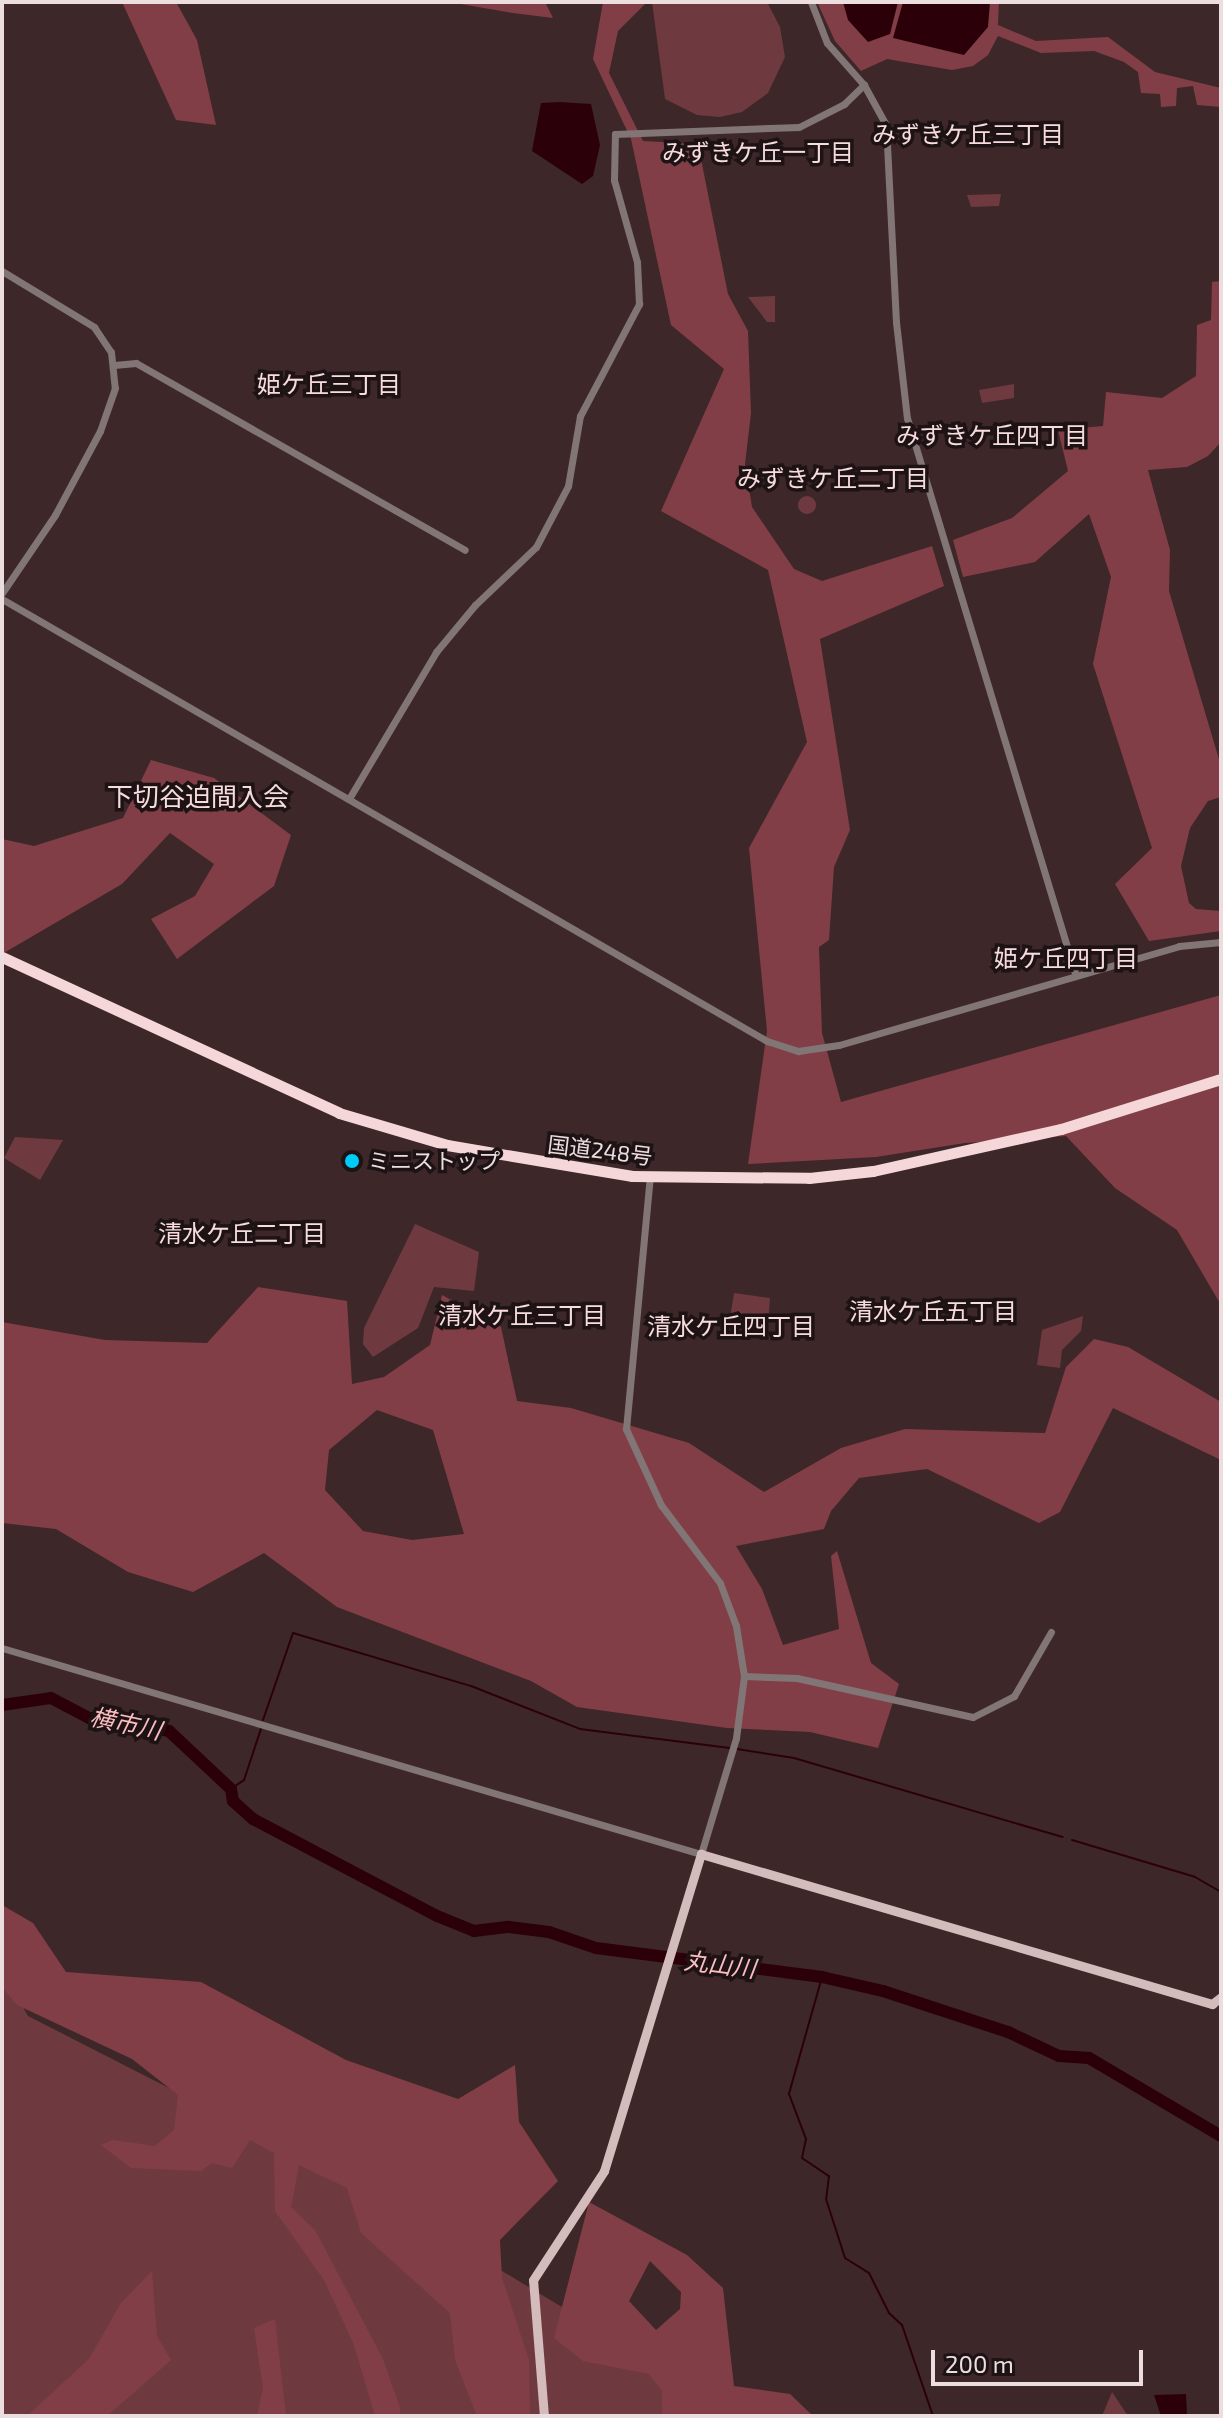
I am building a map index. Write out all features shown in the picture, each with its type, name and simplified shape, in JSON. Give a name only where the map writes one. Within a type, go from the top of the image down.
[{"type":"highway","name":"国道248号","points":[[2,957],[339,1113],[447,1145],[650,1177],[809,1178],[873,1171],[1045,1133],[1221,1079]]},
{"type":"main road","points":[[544,2416],[533,2280],[604,2171],[701,1854],[1216,2007],[1221,1997]]},
{"type":"street","points":[[811,2],[827,43],[864,85],[888,134],[896,322],[907,418],[1075,973]]},
{"type":"street","points":[[350,797],[436,652],[475,605],[536,547],[568,486],[580,416],[639,304],[637,262],[614,180],[615,134],[799,127],[844,104],[864,85]]},
{"type":"street","points":[[2,271],[94,327],[114,365],[111,407],[100,431],[55,515],[2,593]]},
{"type":"street","points":[[114,365],[136,363],[465,550]]},
{"type":"street","points":[[2,599],[350,797],[767,1041],[798,1051],[839,1045],[1075,973],[1179,946],[1221,942]]},
{"type":"street","points":[[2,1648],[701,1854],[736,1738],[744,1676],[736,1626],[720,1583],[661,1505],[626,1429],[650,1177]]},
{"type":"street","points":[[744,1676],[797,1678],[973,1717],[1014,1696],[1051,1632]]},
{"type":"shaded area","points":[[122,2],[176,2],[197,40],[216,125],[176,120]]},
{"type":"shaded area","points":[[449,2],[545,2],[553,18],[513,13]]},
{"type":"shaded area","points":[[603,2],[647,2],[618,31],[609,73],[643,141],[698,144],[728,294],[748,331],[751,413],[745,464],[752,507],[794,569],[822,581],[932,546],[944,586],[820,639],[850,830],[834,867],[829,940],[819,947],[822,1033],[841,1102],[1221,995],[1221,1305],[1177,1230],[1115,1188],[1066,1136],[965,1143],[876,1157],[748,1164],[767,1031],[749,848],[807,742],[768,570],[661,511],[724,369],[671,325],[631,139],[593,59]]},
{"type":"shaded area","points":[[652,2],[767,2],[780,27],[785,57],[768,93],[742,112],[720,117],[697,115],[665,99]]},
{"type":"shaded area","points":[[817,2],[999,2],[998,25],[1036,41],[1108,37],[1155,72],[1221,88],[1221,107],[1197,105],[1193,86],[1177,88],[1176,106],[1161,107],[1160,94],[1141,93],[1138,72],[1124,62],[1094,51],[1041,53],[998,36],[988,55],[973,66],[952,70],[887,59],[861,71],[835,41]]},
{"type":"shaded area","points":[[843,2],[898,2],[890,34],[868,42],[848,20]]},
{"type":"shaded area","points":[[903,2],[990,2],[988,27],[964,55],[893,38]]},
{"type":"shaded area","points":[[541,103],[591,104],[600,145],[593,176],[582,184],[532,151]]},
{"type":"shaded area","points":[[1001,194],[999,206],[971,207],[967,195]]},
{"type":"shaded area","points":[[1221,281],[1221,442],[1208,456],[1187,467],[1148,470],[1170,550],[1169,591],[1221,766],[1221,797],[1208,801],[1190,828],[1181,866],[1189,903],[1196,909],[1221,911],[1221,931],[1149,941],[1115,884],[1152,848],[1093,664],[1111,577],[1089,514],[1035,562],[963,577],[953,540],[1012,518],[1068,471],[1058,430],[1103,426],[1106,392],[1162,398],[1196,376],[1197,325],[1211,320],[1212,282]]},
{"type":"shaded area","points":[[775,296],[775,322],[767,322],[748,297]]},
{"type":"shaded area","points":[[1014,384],[1014,398],[982,403],[979,390]]},
{"type":"shaded area","points":[[803,496],[811,496],[816,505],[814,512],[803,514],[798,509],[798,501]]},
{"type":"shaded area","points":[[151,760],[214,778],[291,835],[274,886],[177,959],[151,919],[195,896],[214,864],[170,833],[122,884],[2,954],[2,839],[34,846],[123,818]]},
{"type":"shaded area","points":[[15,1137],[63,1140],[40,1180],[4,1158]]},
{"type":"shaded area","points":[[415,1224],[479,1252],[474,1291],[434,1287],[418,1328],[373,1357],[363,1344],[364,1328]]},
{"type":"shaded area","points":[[258,1287],[347,1301],[352,1384],[384,1377],[430,1345],[442,1295],[501,1327],[517,1401],[571,1408],[689,1443],[764,1492],[841,1448],[905,1429],[1045,1433],[1066,1367],[1094,1339],[1128,1347],[1221,1402],[1221,1460],[1113,1408],[1060,1512],[1039,1523],[927,1469],[859,1478],[831,1511],[824,1529],[736,1546],[762,1589],[783,1645],[839,1629],[831,1556],[837,1551],[871,1663],[899,1684],[878,1748],[810,1732],[727,1728],[577,1707],[531,1681],[337,1607],[264,1553],[193,1592],[128,1572],[56,1529],[2,1523],[2,1322],[105,1340],[207,1343]],"holes":[[[377,1410],[433,1430],[464,1534],[412,1540],[363,1531],[325,1490],[329,1450]]]},
{"type":"shaded area","points":[[734,1293],[770,1298],[768,1325],[730,1318]]},
{"type":"shaded area","points":[[1083,1316],[1081,1331],[1062,1350],[1060,1368],[1037,1365],[1042,1330]]},
{"type":"shaded area","points":[[2,1905],[33,1923],[66,1972],[201,1982],[346,2060],[458,2099],[515,2065],[519,2122],[558,2181],[500,2240],[502,2278],[529,2360],[530,2416],[477,2416],[455,2360],[450,2313],[361,2233],[347,2188],[299,2165],[291,2207],[315,2230],[383,2359],[400,2408],[400,2416],[375,2416],[354,2345],[324,2280],[275,2211],[274,2153],[250,2140],[232,2168],[212,2163],[201,2171],[131,2168],[101,2145],[113,2140],[155,2146],[174,2130],[178,2095],[132,2059],[17,2005],[2,1987]]},
{"type":"shaded area","points":[[2,1971],[28,2016],[357,2184],[637,2352],[708,2416],[2,2416]]},
{"type":"shaded area","points":[[589,2202],[687,2255],[723,2288],[734,2386],[790,2394],[813,2416],[662,2416],[662,2391],[649,2374],[583,2361],[554,2338]],"holes":[[[650,2261],[681,2292],[680,2309],[656,2330],[629,2301]]]},
{"type":"shaded area","points":[[152,2271],[157,2336],[171,2360],[107,2416],[27,2416],[89,2359],[121,2303]]},
{"type":"shaded area","points":[[275,2319],[286,2416],[257,2416],[263,2388],[254,2328]]},
{"type":"shaded area","points":[[1112,2392],[1128,2416],[1102,2416]]},
{"type":"shaded area","points":[[1186,2394],[1187,2416],[1161,2416],[1154,2395]]},
{"type":"waterway","points":[[263,1720],[293,1633],[471,1686],[580,1729],[730,1748]]},
{"type":"waterway","name":"丸山川","points":[[2,1705],[51,1698],[89,1718],[169,1731],[231,1789],[233,1801],[253,1819],[437,1916],[474,1931],[509,1927],[549,1932],[596,1948],[822,1977],[883,1991],[1008,2032],[1059,2056],[1089,2058],[1221,2136]]},
{"type":"waterway","points":[[231,1789],[244,1780],[262,1726]]},
{"type":"waterway","points":[[737,1749],[794,1758],[1063,1837]]},
{"type":"waterway","points":[[1072,1840],[1195,1877],[1221,1892]]},
{"type":"waterway","points":[[822,1977],[789,2094],[806,2139],[802,2158],[829,2176],[826,2199],[845,2258],[869,2273],[889,2313],[902,2325],[933,2416]]},
{"type":"place","name":"ミニストップ","points":[[352,1161]]},
{"type":"district","name":"みずきケ丘三丁目","points":[[968,134]]},
{"type":"district","name":"みずきケ丘一丁目","points":[[758,152]]},
{"type":"district","name":"姫ケ丘三丁目","points":[[329,384]]},
{"type":"district","name":"みずきケ丘四丁目","points":[[992,435]]},
{"type":"district","name":"みずきケ丘二丁目","points":[[833,478]]},
{"type":"district","name":"下切谷迫間入会","points":[[198,796]]},
{"type":"district","name":"姫ケ丘四丁目","points":[[1066,958]]},
{"type":"district","name":"清水ケ丘二丁目","points":[[242,1233]]},
{"type":"district","name":"清水ケ丘五丁目","points":[[933,1311]]},
{"type":"district","name":"清水ケ丘三丁目","points":[[522,1315]]},
{"type":"district","name":"清水ケ丘四丁目","points":[[731,1326]]},
{"type":"water label","name":"横市川","points":[[126,1723]]}]
